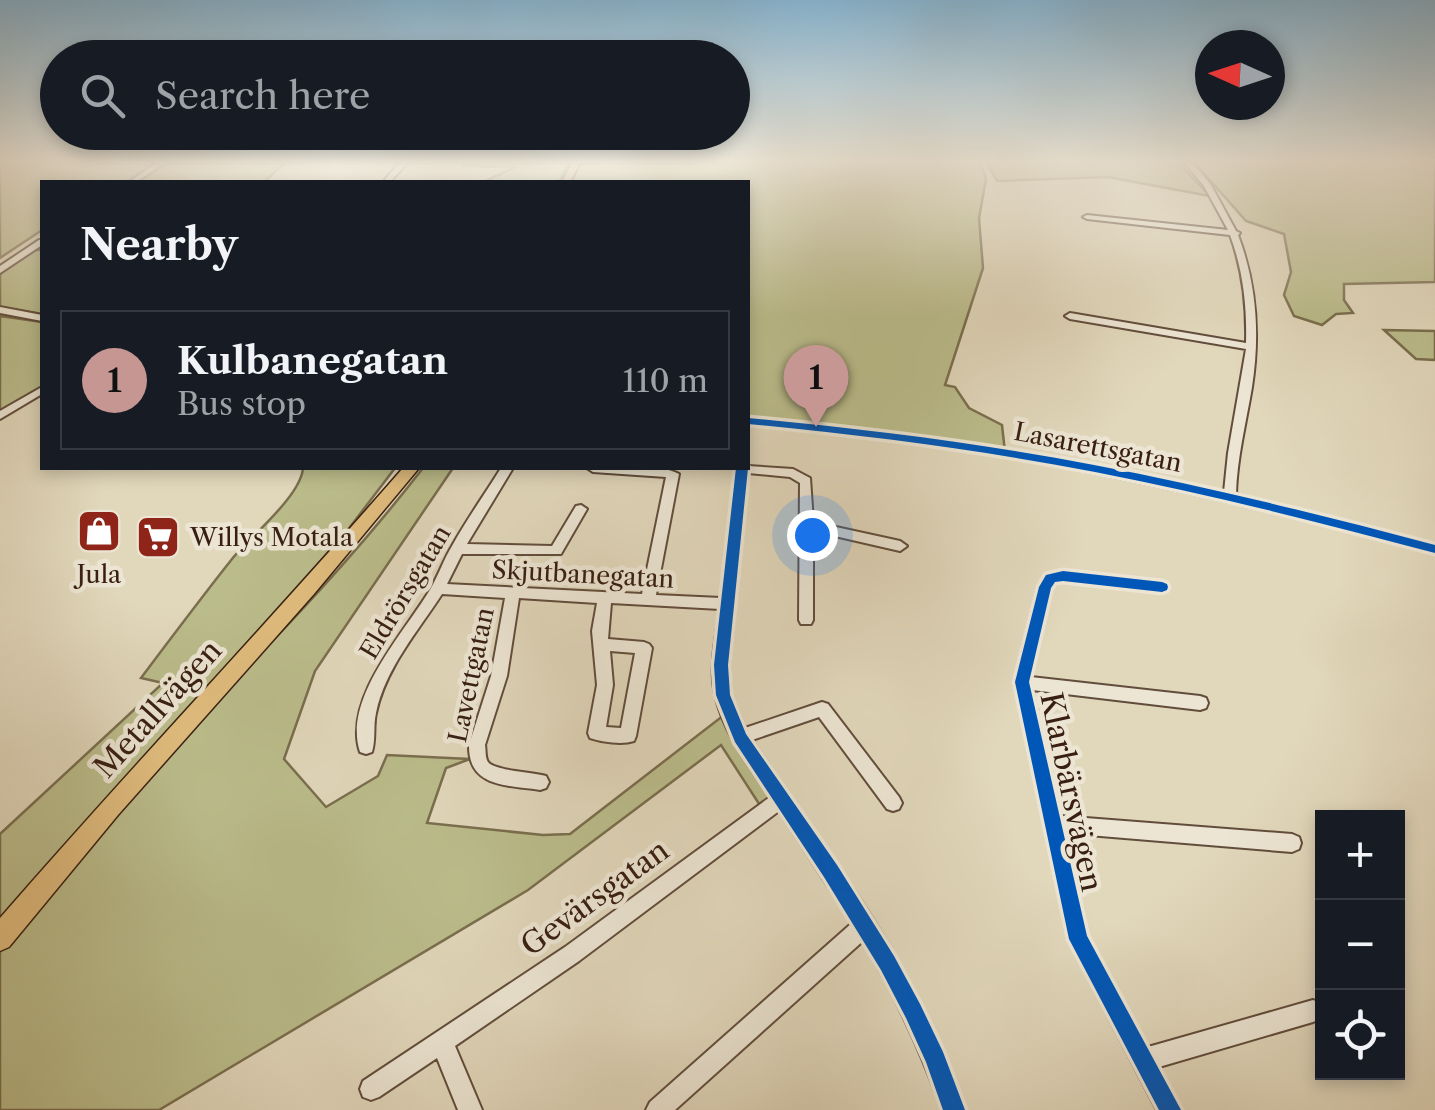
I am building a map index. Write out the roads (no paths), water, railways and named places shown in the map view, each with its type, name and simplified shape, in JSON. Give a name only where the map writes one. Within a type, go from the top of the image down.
[{"type":"main road","name":"Metallvägen","points":[[364,524],[400,470]]},
{"type":"main road","name":"Metallvägen","points":[[0,938],[409,470]]},
{"type":"street","points":[[1225,213],[1236,233],[1254,310],[1230,497]]},
{"type":"street","points":[[1087,216],[1236,233]]},
{"type":"street","points":[[0,270],[40,246]]},
{"type":"street","points":[[0,310],[40,318]]},
{"type":"street","points":[[1070,316],[1252,347]]},
{"type":"street","points":[[0,416],[40,391]]},
{"type":"street","name":"Lasarettsgatan","points":[[750,421],[957,444],[1230,497],[1435,548]]},
{"type":"street","points":[[750,469],[793,473],[804,478],[806,620]]},
{"type":"street","name":"Eldrörsgatan","points":[[366,747],[364,734],[373,693],[506,470]]},
{"type":"street","points":[[620,470],[673,474],[648,600]]},
{"type":"street","points":[[741,470],[726,604],[722,685],[740,737],[864,926],[923,1030],[952,1109]]},
{"type":"street","points":[[457,549],[556,551],[581,509]]},
{"type":"street","points":[[807,526],[900,546]]},
{"type":"street","name":"Klarbärsvägen","points":[[1162,587],[1052,578],[1045,587],[1022,682],[1078,940],[1170,1110]]},
{"type":"street","name":"Skjutbanegatan","points":[[438,589],[726,604]]},
{"type":"street","name":"Lavettgatan","points":[[514,592],[499,676],[477,744],[477,757],[482,768],[494,775],[540,782]]},
{"type":"street","points":[[603,645],[644,648],[628,736],[596,734],[605,686],[600,631],[605,597]]},
{"type":"street","name":"Klarbärsvägen","points":[[1022,682],[1200,703]]},
{"type":"street","points":[[740,737],[822,710],[893,803]]},
{"type":"street","name":"Gevärsgatan","points":[[372,1089],[572,954],[781,799]]},
{"type":"street","name":"Klarbärsvägen","points":[[1052,824],[1292,844]]},
{"type":"street","points":[[658,1110],[864,926]]},
{"type":"street","points":[[1143,1060],[1314,1011]]},
{"type":"street","points":[[442,1042],[470,1110]]},
{"type":"place","name":"Kulbanegatan","points":[[816,427]]},
{"type":"place","name":"Jula","points":[[99,531]]},
{"type":"place","name":"Willys Motala","points":[[158,537]]}]
